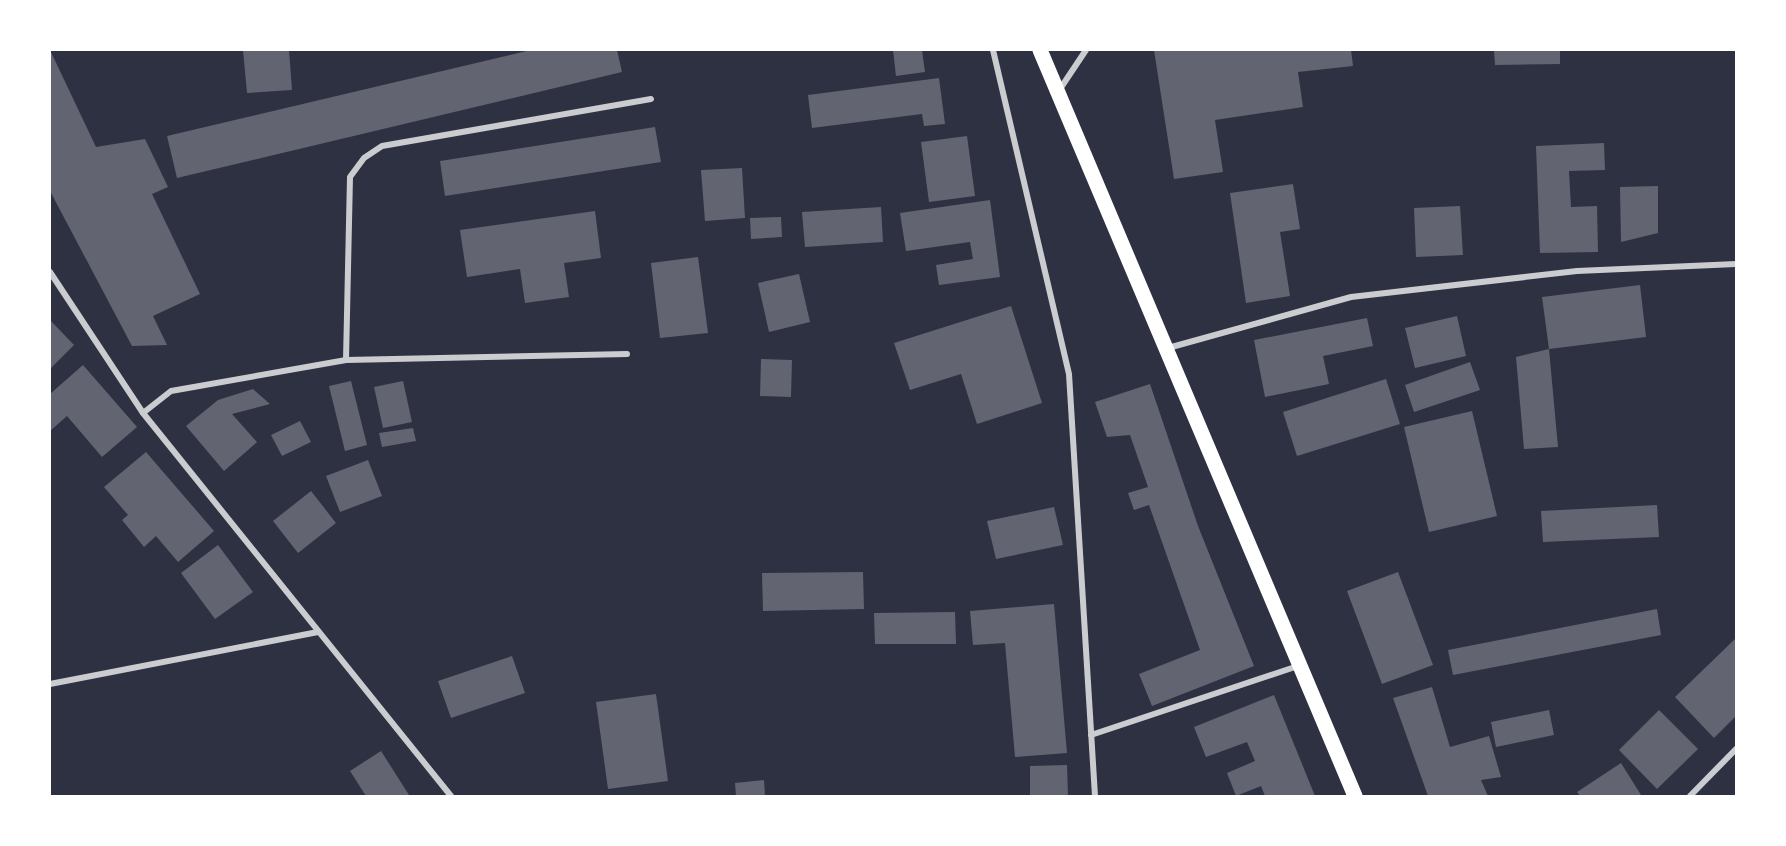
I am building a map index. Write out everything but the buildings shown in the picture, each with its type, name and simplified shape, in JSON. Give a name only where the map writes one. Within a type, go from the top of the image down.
[{"type":"main road","points":[[1040,50],[1168,349],[1298,666],[1355,796]]},
{"type":"street","points":[[993,50],[1069,375],[1095,796]]},
{"type":"street","points":[[1058,92],[1086,50]]},
{"type":"street","points":[[346,360],[350,177],[364,158],[382,146],[651,99]]},
{"type":"street","points":[[1168,349],[1351,297],[1577,271],[1737,264]]},
{"type":"street","points":[[50,272],[143,413],[451,796]]},
{"type":"street","points":[[143,413],[171,391],[346,360],[627,354]]},
{"type":"street","points":[[50,684],[318,632]]},
{"type":"street","points":[[1091,735],[1298,666]]},
{"type":"street","points":[[1690,796],[1737,749]]}]
